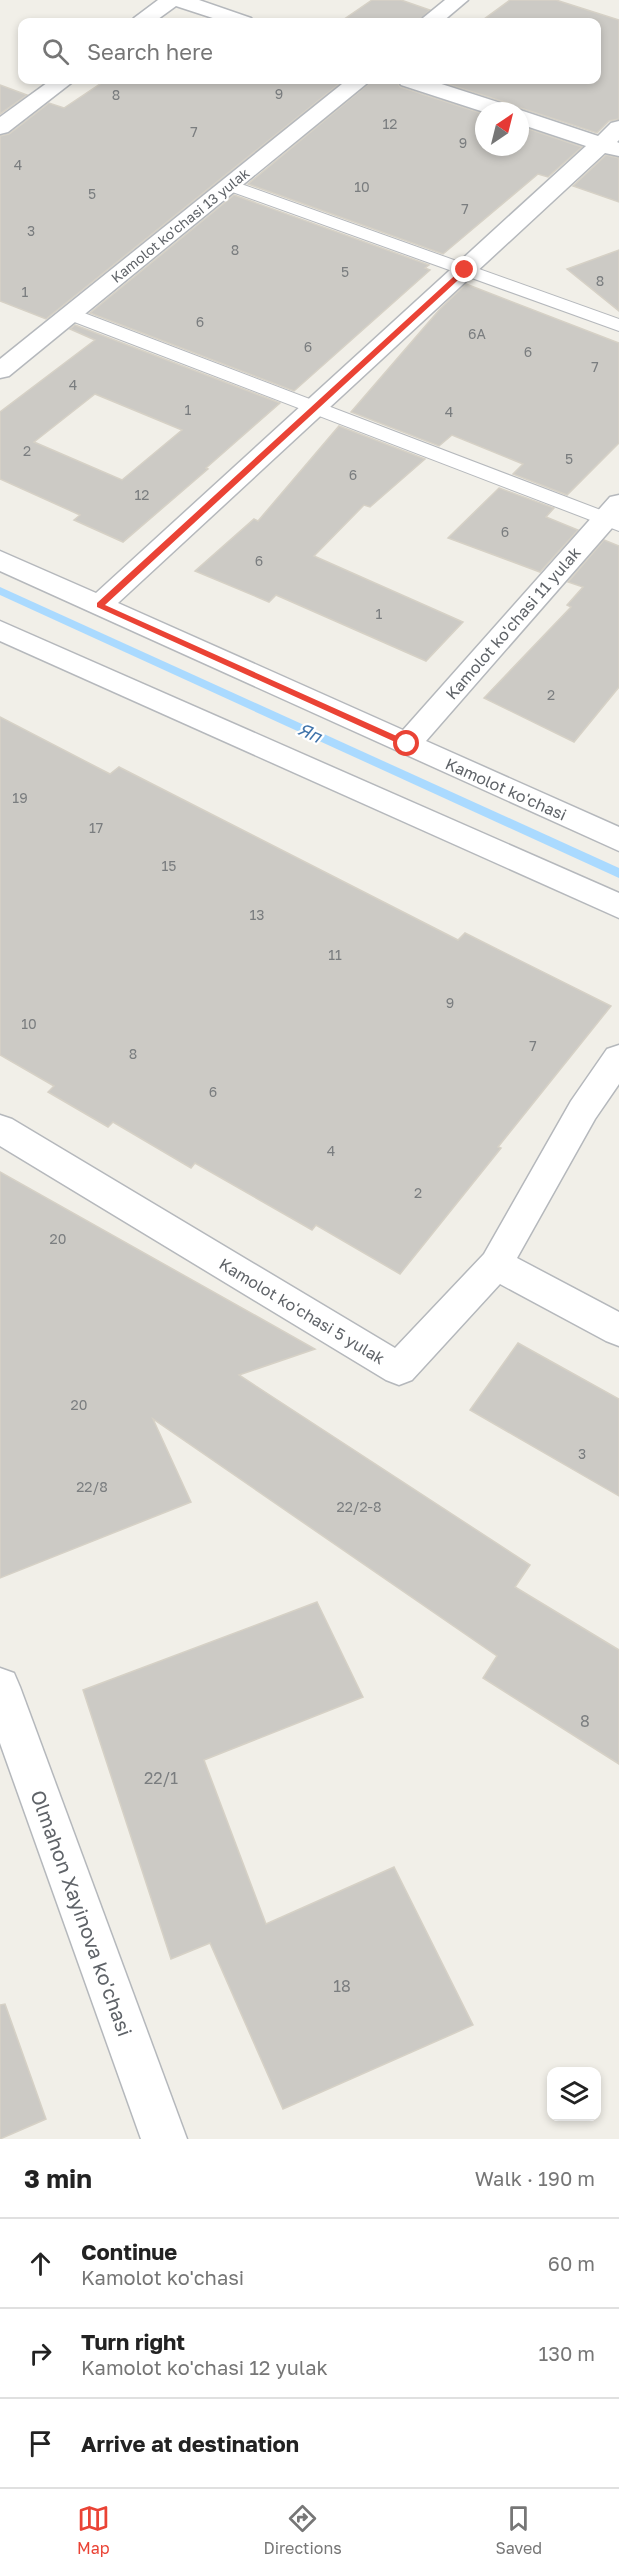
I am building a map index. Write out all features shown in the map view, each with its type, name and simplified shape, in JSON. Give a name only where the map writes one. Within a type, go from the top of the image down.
[{"type":"street","points":[[146,18],[171,0]]},
{"type":"street","points":[[179,0],[232,18]]},
{"type":"street","points":[[435,18],[458,0]]},
{"type":"street","points":[[0,128],[59,84]]},
{"type":"street","name":"Kamolot ko'chasi 13 yulak","points":[[0,371],[355,84]]},
{"type":"street","points":[[421,84],[475,102]]},
{"type":"street","points":[[529,120],[610,148]]},
{"type":"street","points":[[99,605],[465,270],[610,148],[619,128]]},
{"type":"street","name":"Kamolot ko'chasi 11 yulak","points":[[407,744],[614,515]]},
{"type":"street","name":"Kamolot ko'chasi","points":[[0,560],[619,840]]},
{"type":"street","points":[[0,630],[619,906]]},
{"type":"street","name":"Kamolot ko'chasi 5 yulak","points":[[0,1128],[399,1370],[496,1264],[583,1110],[619,1058]]},
{"type":"street","points":[[496,1264],[619,1330]]},
{"type":"street","name":"Olmahon Xayinova ko'chasi","points":[[0,1687],[165,2139]]},
{"type":"lane","points":[[230,185],[619,325]]},
{"type":"lane","points":[[71,314],[614,515]]},
{"type":"building","points":[[372,0],[401,0],[430,10],[422,18],[346,18]]},
{"type":"building","points":[[510,0],[556,0],[619,20],[619,119],[609,121],[597,133],[529,111],[529,102],[505,102],[448,84],[601,84],[601,18],[485,18]]},
{"type":"building","points":[[100,84],[339,84],[46,319],[0,301],[0,136],[9,134],[49,103],[64,108]]},
{"type":"building","points":[[368,84],[398,84],[400,87],[475,111],[475,156],[529,156],[529,129],[582,147],[548,177],[538,174],[443,254],[248,184]]},
{"type":"building","points":[[0,85],[27,95],[0,114]]},
{"type":"building","points":[[606,155],[619,158],[619,202],[573,186]]},
{"type":"building","points":[[234,195],[429,265],[425,268],[430,270],[294,391],[90,313]]},
{"type":"building","points":[[619,250],[619,311],[567,269]]},
{"type":"building","points":[[466,284],[619,343],[619,443],[567,495],[513,474],[523,464],[452,435],[439,446],[351,412],[440,309]]},
{"type":"building","points":[[75,325],[280,403],[123,542],[74,520],[80,515],[0,479],[0,412],[95,340],[70,329]],"holes":[[[95,394],[182,430],[122,480],[34,442]]]},
{"type":"building","points":[[339,426],[425,459],[370,507],[364,505],[314,556],[463,622],[426,661],[276,595],[269,602],[195,571],[254,519],[258,521]]},
{"type":"building","points":[[499,488],[554,508],[546,517],[578,530],[540,572],[448,538]]},
{"type":"building","points":[[604,540],[619,546],[619,687],[574,742],[484,698],[571,607],[567,605],[583,587],[568,582]]},
{"type":"building","points":[[0,717],[110,774],[119,767],[458,940],[465,933],[611,1006],[400,1274],[316,1225],[312,1230],[195,1163],[191,1168],[113,1122],[108,1127],[48,1092],[54,1086],[0,1055]]},
{"type":"building","points":[[0,1172],[315,1349],[239,1375],[530,1565],[515,1587],[619,1650],[619,1764],[483,1678],[497,1656],[153,1419],[191,1502],[0,1578]]},
{"type":"building","points":[[518,1343],[619,1399],[619,1496],[470,1410]]},
{"type":"building","points":[[317,1602],[363,1697],[204,1760],[266,1924],[394,1867],[473,2025],[283,2109],[210,1943],[171,1959],[83,1690]]},
{"type":"building","points":[[5,2004],[46,2119],[0,2139],[0,2005]]},
{"type":"waterway","name":"Яп","points":[[0,591],[619,873]]},
{"type":"route","points":[[407,744],[99,605],[465,270]]}]
